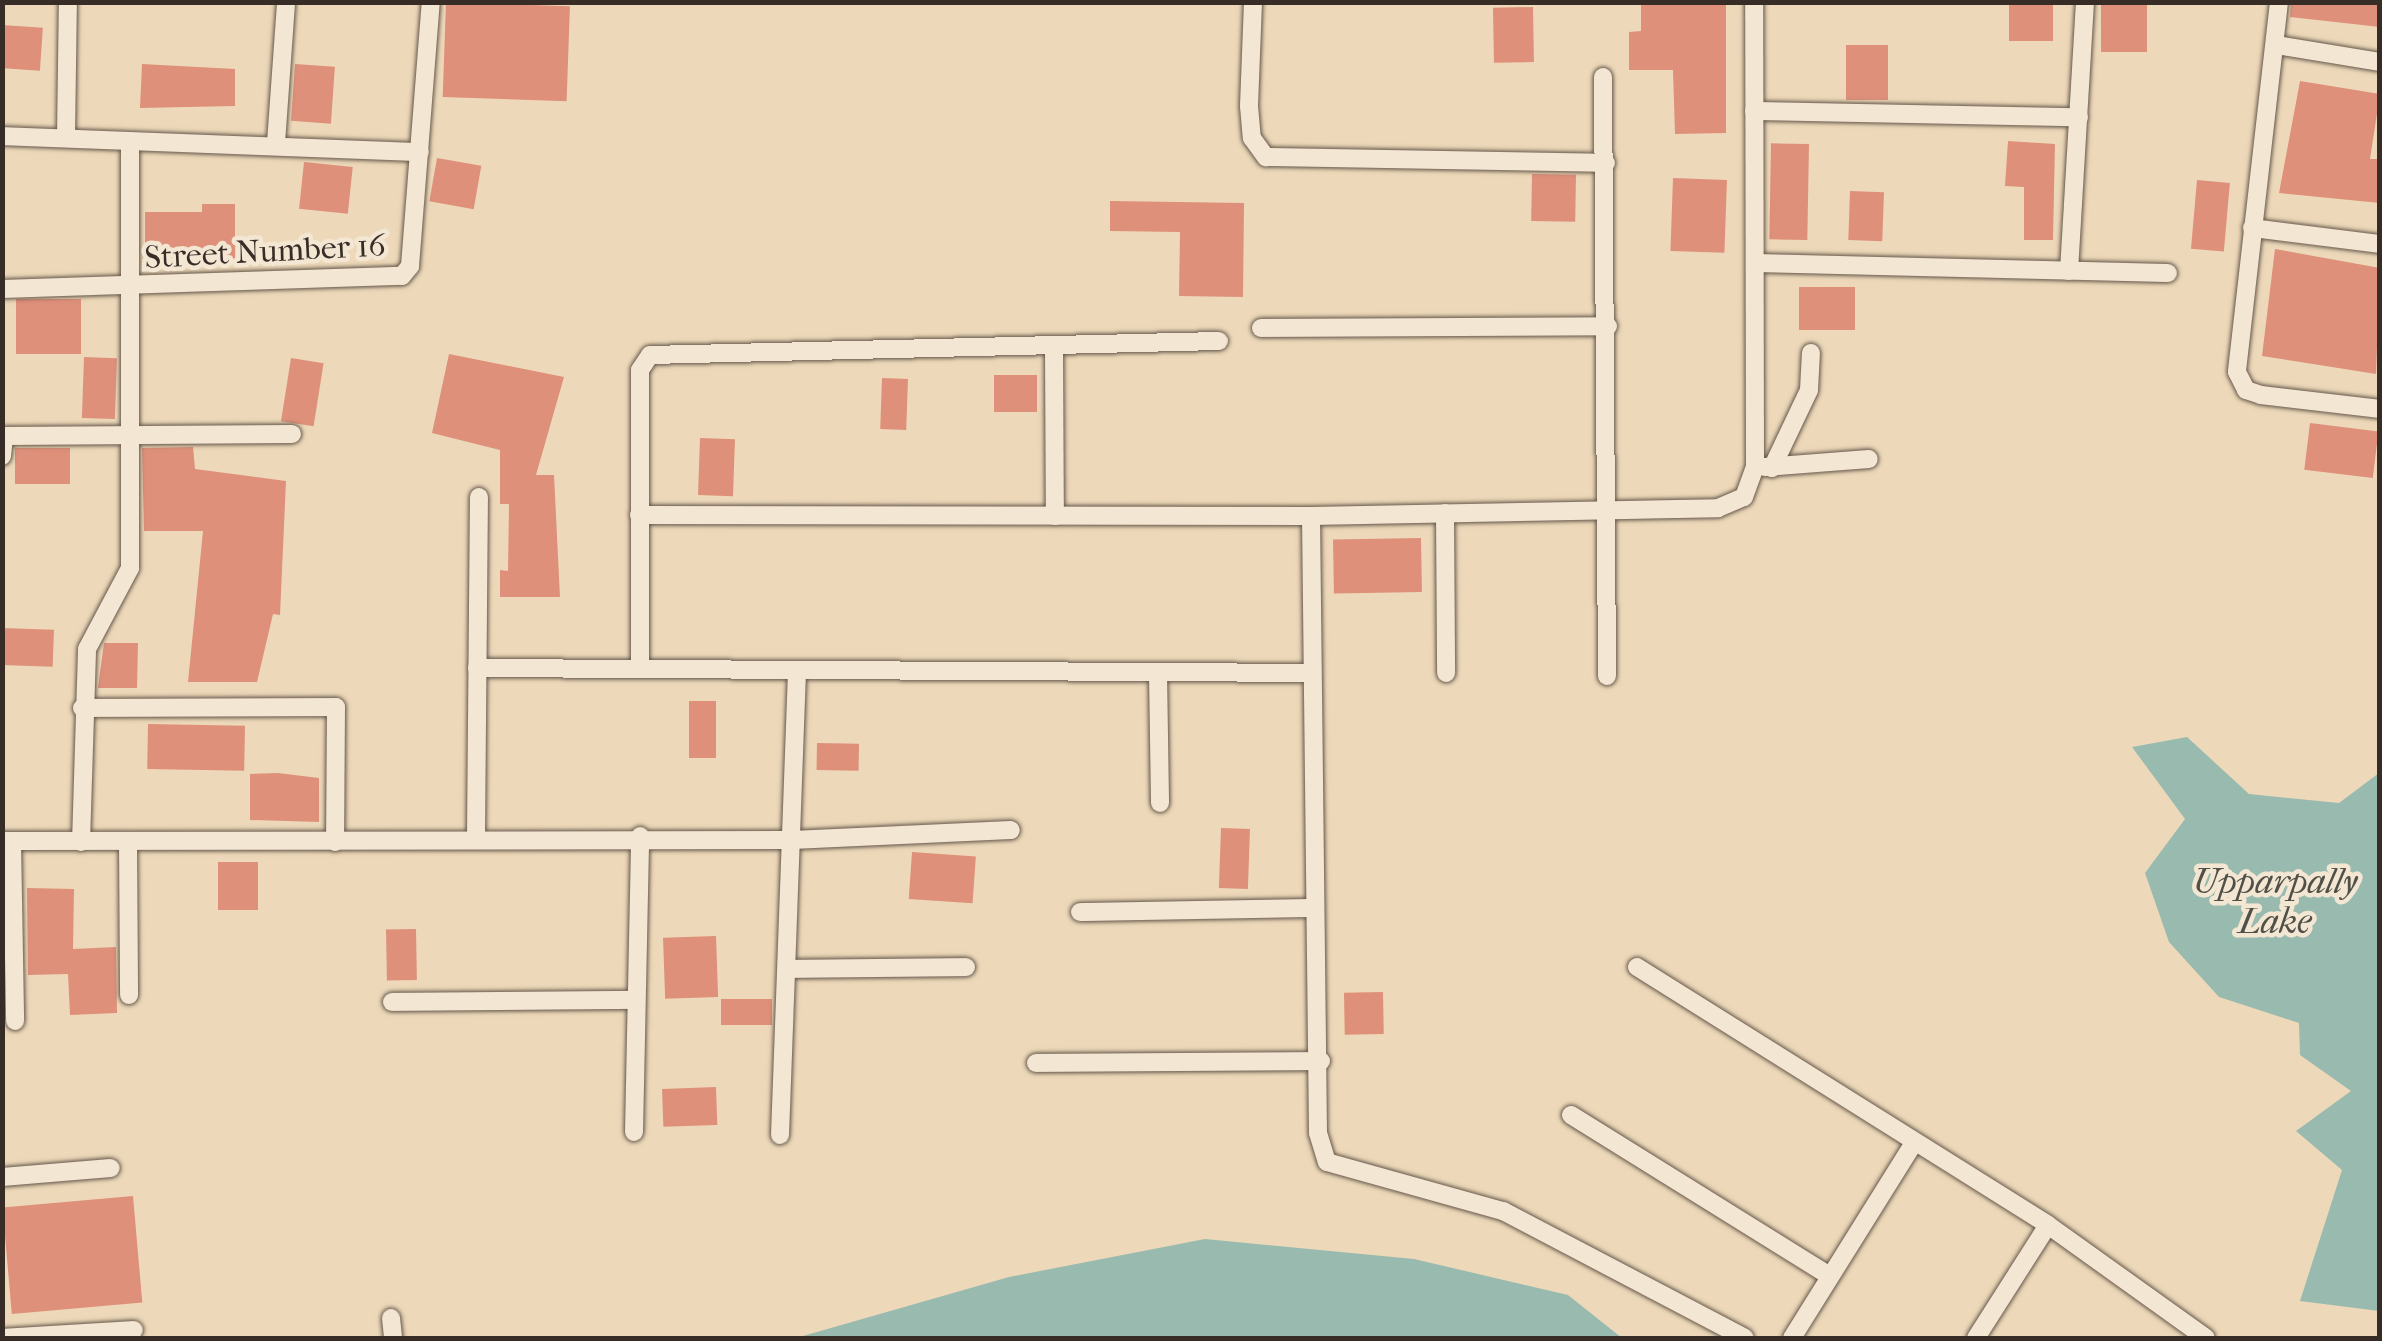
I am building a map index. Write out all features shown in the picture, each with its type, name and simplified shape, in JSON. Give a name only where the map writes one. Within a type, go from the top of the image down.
[{"type":"street","points":[[66,137],[68,2]]},
{"type":"street","points":[[276,143],[286,2]]},
{"type":"street","points":[[2,136],[276,143],[420,152],[432,2]]},
{"type":"street","points":[[1253,2],[1249,106],[1252,138],[1266,157],[1606,163]]},
{"type":"street","points":[[1754,2],[1755,263],[1763,467]]},
{"type":"street","points":[[2069,271],[2085,2]]},
{"type":"street","points":[[2280,2],[2237,372],[2246,390],[2380,409]]},
{"type":"street","points":[[2277,44],[2380,62]]},
{"type":"street","points":[[1603,77],[1608,676]]},
{"type":"street","points":[[1754,111],[2078,117]]},
{"type":"street","points":[[81,842],[82,708],[87,649],[130,568],[125,289],[130,140]]},
{"type":"street","name":"Street Number 16","points":[[2,289],[125,289],[402,276],[410,266],[420,152]]},
{"type":"street","points":[[2252,228],[2380,244]]},
{"type":"street","points":[[1755,263],[2168,273]]},
{"type":"street","points":[[1261,328],[1608,326]]},
{"type":"street","points":[[640,665],[640,370],[650,355],[1054,349],[1218,341]]},
{"type":"street","points":[[1054,349],[1055,516]]},
{"type":"street","points":[[638,514],[1311,516],[1718,508],[1744,497],[1763,467],[1809,390],[1811,353]]},
{"type":"street","points":[[2,456],[4,436],[292,434]]},
{"type":"street","points":[[1763,467],[1869,459]]},
{"type":"street","points":[[476,836],[479,497]]},
{"type":"street","points":[[1445,513],[1446,673]]},
{"type":"street","points":[[1311,516],[1315,908],[1321,1062],[1318,1133],[1328,1162],[1503,1211],[1745,1338]]},
{"type":"street","points":[[477,668],[640,665],[797,672],[1312,673]]},
{"type":"street","points":[[780,1135],[797,672]]},
{"type":"street","points":[[1158,673],[1160,803]]},
{"type":"street","points":[[82,708],[336,706],[335,842]]},
{"type":"street","points":[[15,1021],[8,842],[335,842],[476,836],[792,840],[1011,830]]},
{"type":"street","points":[[634,1132],[640,836]]},
{"type":"street","points":[[128,842],[129,995]]},
{"type":"street","points":[[1080,912],[1315,908]]},
{"type":"street","points":[[788,969],[966,967]]},
{"type":"street","points":[[1637,967],[1912,1144],[2048,1226],[2172,1330],[2206,1338]]},
{"type":"street","points":[[392,1002],[635,1000]]},
{"type":"street","points":[[1036,1063],[1321,1062]]},
{"type":"street","points":[[1571,1115],[1830,1276]]},
{"type":"street","points":[[1792,1338],[1912,1144]]},
{"type":"street","points":[[2,1177],[111,1168]]},
{"type":"street","points":[[1976,1338],[2048,1226]]},
{"type":"street","points":[[391,1318],[393,1338]]},
{"type":"street","points":[[2,1338],[134,1330]]},
{"type":"water","name":"Upparpally Lake","points":[[2187,737],[2249,794],[2339,803],[2379,773],[2379,1311],[2300,1301],[2342,1170],[2296,1131],[2351,1091],[2300,1055],[2299,1023],[2219,997],[2169,942],[2145,873],[2185,819],[2132,747]]},
{"type":"water","points":[[1205,1239],[1414,1259],[1568,1295],[1622,1338],[796,1338],[1009,1277]]},
{"type":"building","points":[[446,2],[570,6],[567,101],[443,97]]},
{"type":"building","points":[[1641,2],[1726,2],[1726,133],[1675,134],[1673,70],[1629,70],[1629,32],[1641,31]]},
{"type":"building","points":[[2009,2],[2053,2],[2053,41],[2009,41]]},
{"type":"building","points":[[2101,2],[2147,2],[2147,52],[2101,52]]},
{"type":"building","points":[[2291,2],[2380,2],[2380,27],[2290,17]]},
{"type":"building","points":[[1533,7],[1534,62],[1494,63],[1493,8]]},
{"type":"building","points":[[2,25],[43,28],[40,71],[2,68]]},
{"type":"building","points":[[1846,45],[1888,45],[1888,100],[1846,100]]},
{"type":"building","points":[[142,64],[235,69],[235,106],[140,108]]},
{"type":"building","points":[[295,64],[335,67],[331,124],[291,121]]},
{"type":"building","points":[[2300,81],[2380,94],[2370,159],[2380,159],[2380,203],[2279,193]]},
{"type":"building","points":[[2008,141],[2055,144],[2053,240],[2024,240],[2024,187],[2005,186]]},
{"type":"building","points":[[1771,143],[1809,144],[1807,240],[1769,239]]},
{"type":"building","points":[[437,158],[481,166],[474,209],[429,201]]},
{"type":"building","points":[[304,162],[353,167],[348,214],[299,209]]},
{"type":"building","points":[[1532,174],[1576,175],[1575,222],[1531,221]]},
{"type":"building","points":[[1673,178],[1727,180],[1724,253],[1670,251]]},
{"type":"building","points":[[2197,180],[2230,183],[2224,252],[2191,249]]},
{"type":"building","points":[[1850,191],[1884,192],[1882,241],[1848,240]]},
{"type":"building","points":[[1110,201],[1244,203],[1243,297],[1179,296],[1180,232],[1110,231]]},
{"type":"building","points":[[202,204],[235,204],[235,260],[145,266],[145,212],[202,212]]},
{"type":"building","points":[[2275,249],[2380,268],[2376,374],[2262,356]]},
{"type":"building","points":[[1799,287],[1855,287],[1855,330],[1799,330]]},
{"type":"building","points":[[16,299],[81,299],[81,354],[16,354]]},
{"type":"building","points":[[449,354],[564,377],[536,475],[554,475],[560,597],[500,597],[500,570],[508,571],[509,504],[500,504],[500,450],[432,433]]},
{"type":"building","points":[[84,357],[117,358],[115,419],[82,418]]},
{"type":"building","points":[[291,358],[324,363],[314,426],[281,421]]},
{"type":"building","points":[[994,375],[1037,375],[1037,412],[994,412]]},
{"type":"building","points":[[882,378],[908,379],[906,430],[880,429]]},
{"type":"building","points":[[2310,423],[2378,431],[2373,478],[2304,470]]},
{"type":"building","points":[[700,438],[735,439],[733,496],[698,495]]},
{"type":"building","points":[[193,447],[195,469],[286,481],[280,615],[273,614],[257,682],[188,682],[203,531],[144,531],[142,448]]},
{"type":"building","points":[[15,448],[70,448],[70,484],[15,484]]},
{"type":"building","points":[[1421,538],[1422,592],[1334,594],[1333,540]]},
{"type":"building","points":[[2,628],[54,630],[53,667],[2,665]]},
{"type":"building","points":[[104,643],[138,643],[137,688],[98,688]]},
{"type":"building","points":[[689,701],[716,701],[716,758],[689,758]]},
{"type":"building","points":[[148,724],[245,726],[244,771],[147,769]]},
{"type":"building","points":[[817,743],[859,744],[859,771],[817,770]]},
{"type":"building","points":[[250,774],[319,778],[319,822],[250,820]]},
{"type":"building","points":[[1221,828],[1250,829],[1248,889],[1219,888]]},
{"type":"building","points":[[912,852],[976,856],[973,903],[909,899]]},
{"type":"building","points":[[218,862],[258,862],[258,910],[218,910]]},
{"type":"building","points":[[27,888],[74,889],[73,949],[116,947],[117,1013],[70,1015],[68,974],[28,975]]},
{"type":"building","points":[[416,929],[417,980],[387,981],[386,930]]},
{"type":"building","points":[[716,936],[718,997],[665,999],[663,938]]},
{"type":"building","points":[[1383,992],[1384,1034],[1345,1035],[1344,993]]},
{"type":"building","points":[[721,999],[772,999],[772,1025],[721,1025]]},
{"type":"building","points":[[716,1087],[717,1125],[663,1127],[662,1089]]},
{"type":"building","points":[[133,1196],[142,1303],[12,1314],[2,1207]]}]
